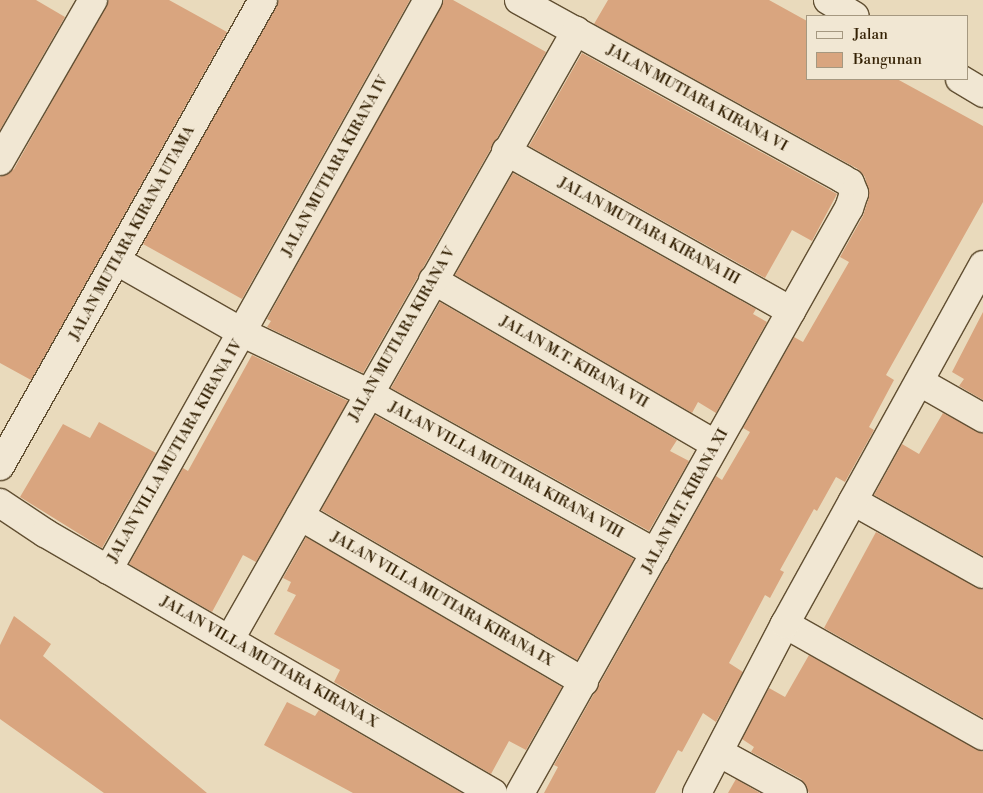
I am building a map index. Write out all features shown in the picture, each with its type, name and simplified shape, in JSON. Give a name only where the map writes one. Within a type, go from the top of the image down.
[{"type":"street","points":[[0,161],[93,0]]},
{"type":"street","name":"JALAN MUTIARA KIRANA IV","points":[[243,333],[428,0]]},
{"type":"street","name":"JALAN MUTIARA KIRANA VI","points":[[519,0],[850,183],[854,193],[849,208]]},
{"type":"street","points":[[828,0],[853,15]]},
{"type":"street","name":"JALAN MUTIARA KIRANA UTAMA","points":[[0,466],[117,261],[252,4]]},
{"type":"street","name":"JALAN MUTIARA KIRANA V","points":[[230,639],[368,393],[576,31]]},
{"type":"street","points":[[962,80],[983,93]]},
{"type":"street","name":"JALAN MUTIARA KIRANA III","points":[[506,151],[791,311]]},
{"type":"street","name":"JALAN M.T. KIRANA XI","points":[[520,793],[849,208]]},
{"type":"street","name":"JALAN VILLA MUTIARA KIRANA VIII","points":[[117,261],[243,333],[368,393],[656,553]]},
{"type":"street","points":[[697,793],[720,753],[786,624],[983,265]]},
{"type":"street","name":"JALAN M.T. KIRANA VII","points":[[433,280],[715,444]]},
{"type":"street","name":"JALAN VILLA MUTIARA KIRANA IV","points":[[108,570],[243,333]]},
{"type":"street","points":[[920,382],[983,418]]},
{"type":"street","points":[[853,501],[983,574]]},
{"type":"street","name":"JALAN VILLA MUTIARA KIRANA X","points":[[0,502],[45,533],[493,793]]},
{"type":"street","name":"JALAN VILLA MUTIARA KIRANA IX","points":[[300,516],[584,682]]},
{"type":"street","points":[[786,624],[983,736]]},
{"type":"street","points":[[720,753],[793,793]]},
{"type":"building","points":[[0,0],[36,0],[65,17],[0,130]]},
{"type":"building","points":[[109,0],[169,0],[227,32],[31,380],[0,363],[0,177],[14,169]]},
{"type":"building","points":[[279,0],[410,0],[242,299],[143,244]]},
{"type":"building","points":[[444,0],[453,0],[546,52],[363,373],[267,327],[271,321],[267,319]]},
{"type":"building","points":[[608,0],[769,0],[806,20],[806,80],[899,80],[983,126],[983,202],[886,375],[894,380],[869,427],[874,430],[845,482],[836,477],[817,511],[814,509],[780,570],[784,572],[770,598],[765,595],[729,663],[743,672],[716,722],[703,713],[682,752],[678,750],[655,793],[544,793],[558,767],[554,765],[716,476],[722,480],[750,432],[743,428],[794,337],[803,342],[849,262],[840,257],[863,216],[869,197],[865,177],[858,169],[594,24]]},
{"type":"building","points":[[582,53],[837,194],[812,241],[792,230],[765,278],[529,146]]},
{"type":"building","points":[[513,173],[756,309],[753,314],[767,322],[716,413],[698,402],[692,413],[455,275]]},
{"type":"building","points":[[440,302],[677,440],[670,451],[689,461],[649,531],[391,388]]},
{"type":"building","points":[[983,312],[983,400],[959,386],[964,379],[952,372]]},
{"type":"building","points":[[252,355],[348,401],[256,562],[243,555],[212,612],[129,564],[183,468],[188,471]]},
{"type":"building","points":[[943,413],[983,434],[983,556],[874,495],[902,444],[919,454]]},
{"type":"building","points":[[375,415],[634,559],[577,660],[321,510]]},
{"type":"building","points":[[99,422],[156,453],[102,548],[20,497],[63,424],[90,438]]},
{"type":"building","points":[[876,532],[983,590],[983,718],[824,628]]},
{"type":"building","points":[[306,537],[562,687],[526,750],[509,741],[491,774],[334,682],[340,670],[274,634],[296,595],[287,591],[291,582],[283,578]]},
{"type":"building","points":[[14,616],[51,644],[43,656],[207,793],[104,793],[0,719],[0,645]]},
{"type":"building","points":[[809,655],[983,752],[983,793],[809,793],[801,779],[751,752],[754,747],[742,739],[769,688],[785,697]]},
{"type":"building","points":[[287,702],[315,716],[319,710],[462,793],[353,793],[264,745]]},
{"type":"building","points":[[736,779],[760,793],[728,793]]}]
